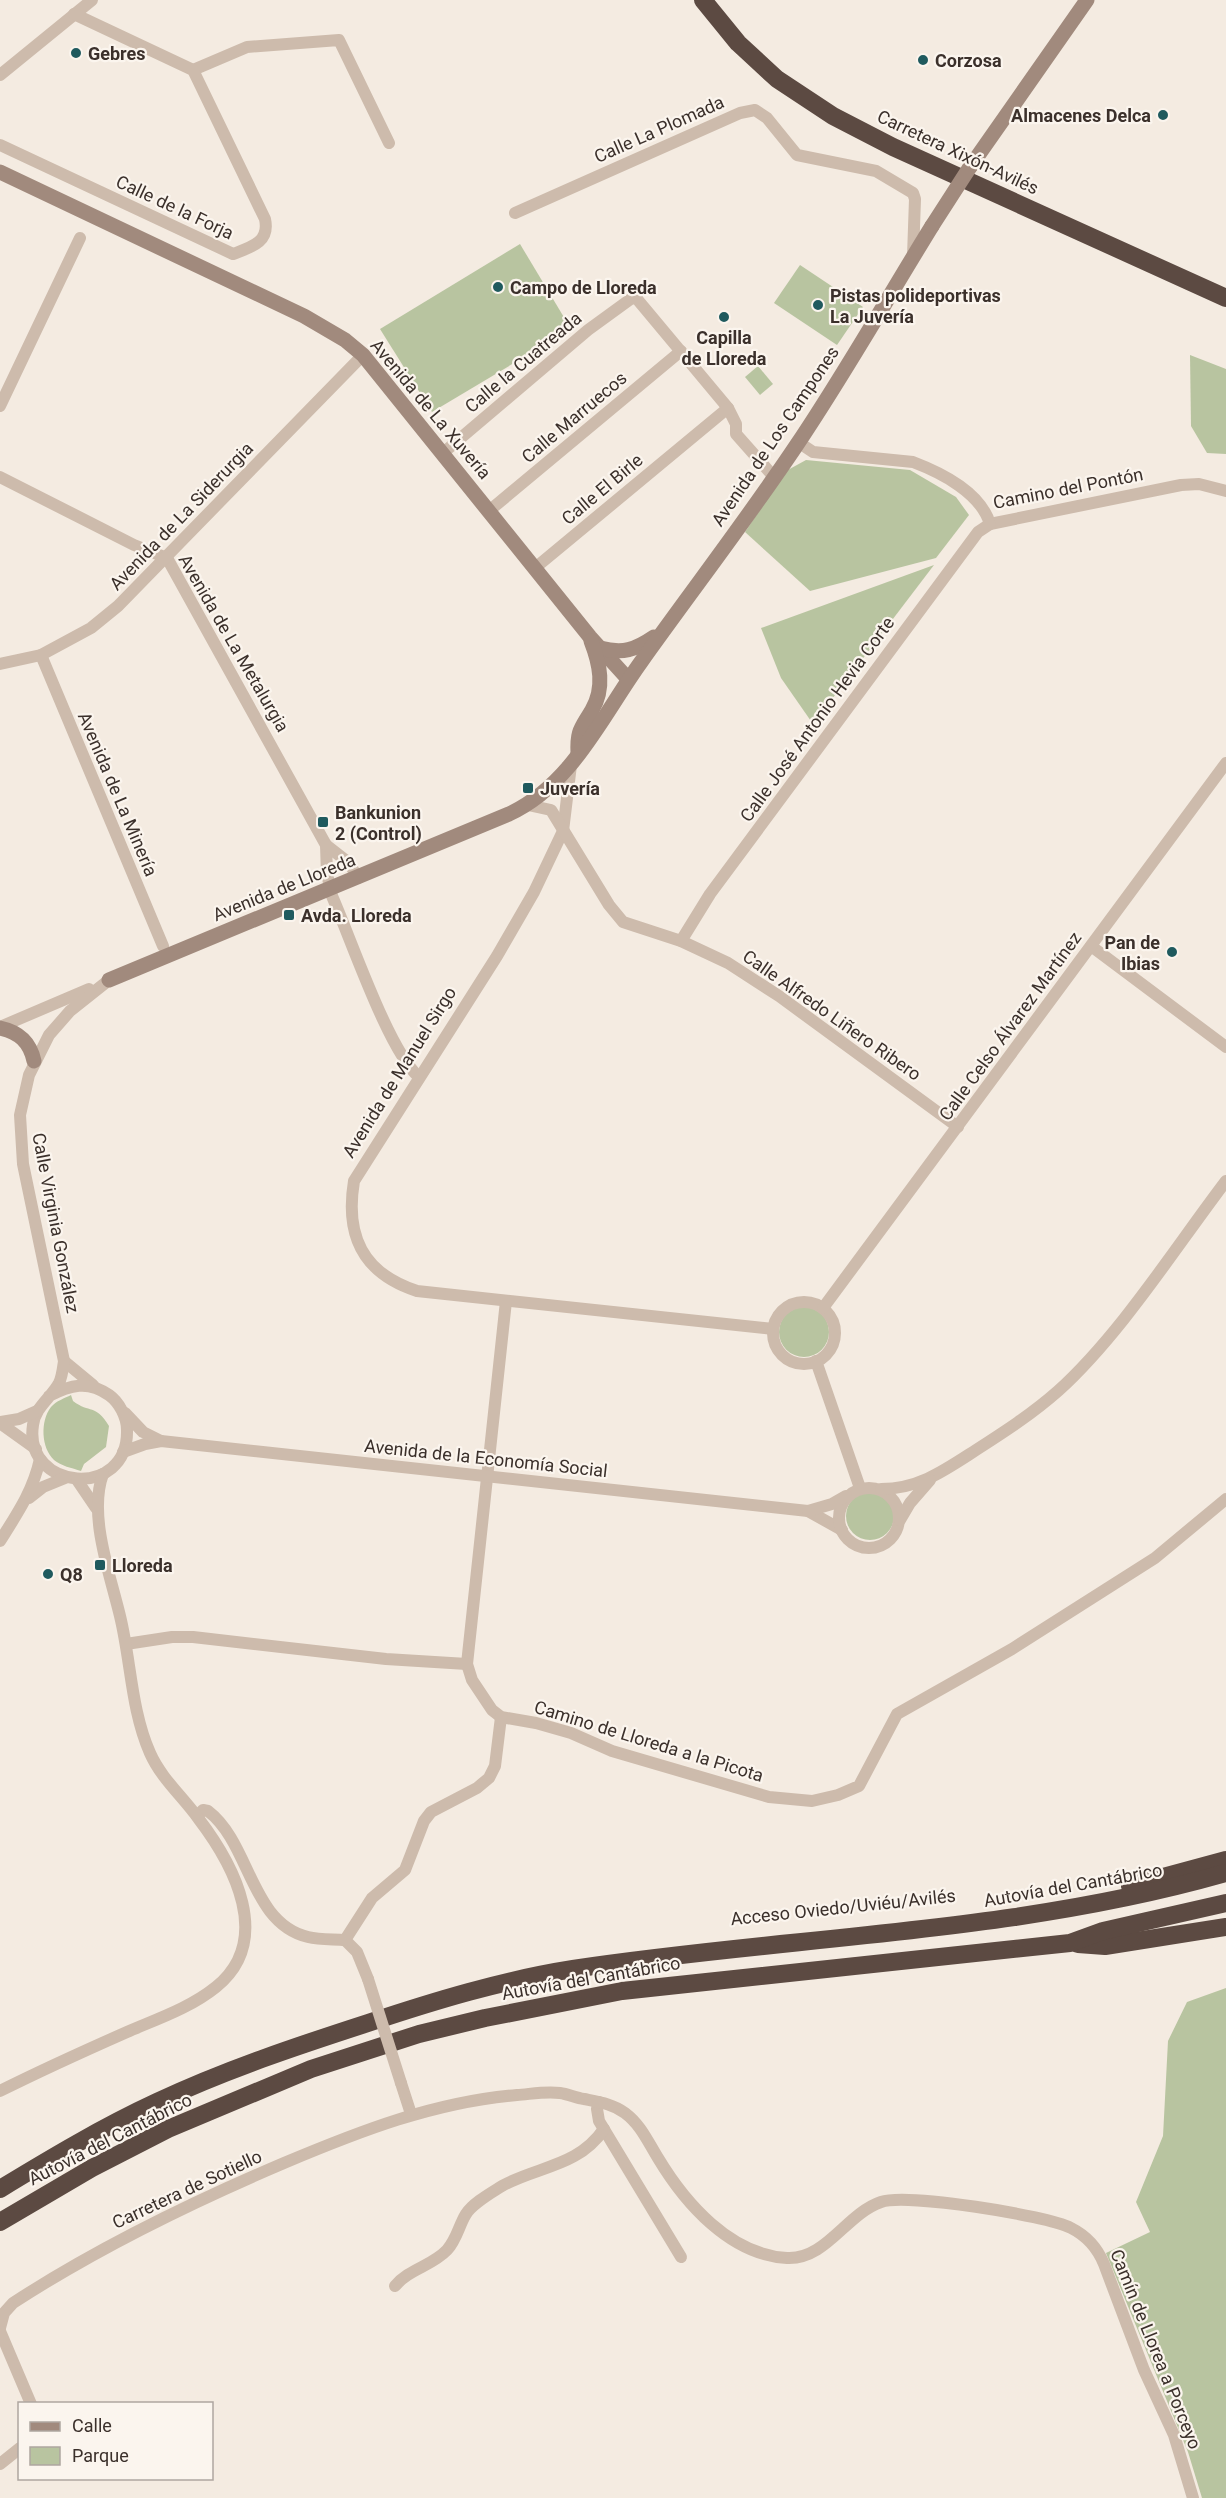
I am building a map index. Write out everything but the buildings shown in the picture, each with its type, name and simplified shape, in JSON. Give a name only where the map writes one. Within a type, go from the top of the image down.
[{"type":"highway","name":"Carretera Xixón-Avilés","points":[[703,0],[738,43],[777,79],[833,116],[893,147],[1226,298]]},
{"type":"highway","name":"Acceso Oviedo/Uviéu/Avilés","points":[[569,1970],[618,1953],[699,1942],[1017,1908],[1122,1888],[1226,1860]]},
{"type":"highway","name":"Autovía del Cantábrico","points":[[0,2189],[62,2151],[157,2102],[228,2072],[407,2010],[569,1970],[691,1953],[1014,1919],[1098,1905],[1226,1873]]},
{"type":"highway","name":"Autovía del Cantábrico","points":[[0,2222],[92,2168],[168,2129],[311,2069],[419,2034],[485,2018],[622,1991],[1070,1944],[1103,1931],[1226,1903]]},
{"type":"highway","points":[[1070,1944],[1105,1946],[1226,1927]]},
{"type":"street","points":[[0,75],[92,0]]},
{"type":"street","name":"Avenida de Los Campones","points":[[628,679],[798,442],[970,167],[1087,0]]},
{"type":"street","points":[[74,14],[193,70],[247,47],[339,40],[389,143]]},
{"type":"street","name":"Calle de la Forja","points":[[0,145],[233,254],[252,247],[263,240],[267,230],[266,219],[193,70]]},
{"type":"street","name":"Calle La Plomada","points":[[515,213],[740,113],[754,110],[767,118],[797,154],[876,171],[913,193],[914,256]]},
{"type":"street","name":"Avenida de La Xuvería","points":[[0,172],[321,324],[363,355],[595,642],[628,679]]},
{"type":"street","points":[[0,406],[80,238]]},
{"type":"street","name":"Calle la Cuatreada","points":[[443,453],[588,330],[627,300],[637,299],[681,351]]},
{"type":"street","points":[[681,351],[728,408],[736,424],[736,434],[774,477]]},
{"type":"street","name":"Calle Marruecos","points":[[490,510],[681,351]]},
{"type":"street","name":"Avenida de La Siderurgia","points":[[0,664],[41,655],[91,628],[166,558],[363,355]]},
{"type":"street","name":"Calle El Birle","points":[[535,568],[728,408]]},
{"type":"street","name":"Camino del Pontón","points":[[798,442],[813,452],[913,462],[929,468],[977,501],[987,514],[990,524],[1181,485],[1199,484],[1226,491]]},
{"type":"street","name":"Avenida de La Metalurgia","points":[[0,477],[166,558],[326,845]]},
{"type":"street","name":"Calle José Antonio Hevia Corte","points":[[681,941],[710,894],[845,711],[978,532],[990,524]]},
{"type":"street","points":[[595,642],[613,651],[634,650],[662,633]]},
{"type":"street","name":"Avenida de La Xuvería","points":[[574,759],[577,733],[593,709],[601,682],[595,642]]},
{"type":"street","name":"Avenida de La Minería","points":[[41,655],[163,946]]},
{"type":"street","name":"Avenida de Manuel Sirgo","points":[[628,679],[574,759],[564,831],[534,892],[497,956],[418,1076],[354,1180],[351,1214],[358,1244],[375,1269],[401,1286],[417,1291],[773,1329]]},
{"type":"street","name":"Avenida de Lloreda","points":[[0,1027],[528,805],[548,790],[574,759]]},
{"type":"street","name":"Calle Celso Álvarez Martínez","points":[[822,1308],[1226,763]]},
{"type":"street","points":[[528,805],[550,810],[564,831]]},
{"type":"street","name":"Calle Alfredo Liñero Ribero","points":[[564,831],[609,905],[623,922],[681,941],[728,963],[779,996],[958,1127]]},
{"type":"street","points":[[326,845],[349,863],[358,878]]},
{"type":"street","points":[[326,845],[331,889],[389,1030],[411,1070],[418,1076]]},
{"type":"street","points":[[1091,946],[1226,1047]]},
{"type":"street","name":"Calle Virginia González","points":[[49,1396],[60,1382],[64,1361],[19,1136],[23,1097],[34,1061],[58,1022],[109,980]]},
{"type":"street","points":[[0,1027],[22,1036],[32,1050],[34,1061]]},
{"type":"street","points":[[931,1479],[898,1489],[855,1491],[841,1506],[839,1515],[842,1530],[851,1542],[871,1548],[890,1540],[910,1503],[931,1479],[1027,1417],[1083,1366],[1226,1180]]},
{"type":"street","points":[[345,1940],[372,1898],[405,1870],[414,1854],[424,1821],[431,1812],[489,1778],[495,1766],[501,1717],[492,1710],[472,1680],[467,1664],[506,1301]]},
{"type":"street","points":[[805,1302],[822,1308],[830,1316],[834,1336],[825,1355],[816,1361],[798,1363],[782,1354],[776,1347],[773,1329],[780,1312],[796,1303],[805,1302]]},
{"type":"street","points":[[26,1501],[43,1487],[71,1479],[103,1474],[116,1464],[123,1452],[127,1425],[121,1407],[110,1395],[95,1387],[64,1361]]},
{"type":"street","points":[[816,1361],[855,1491]]},
{"type":"street","points":[[0,1541],[26,1501],[35,1481],[38,1454],[32,1425],[37,1411],[49,1396],[69,1386],[95,1387]]},
{"type":"street","name":"Avenida de la Economía Social","points":[[121,1407],[143,1432],[161,1441],[808,1511],[832,1504],[855,1491]]},
{"type":"street","points":[[0,1423],[19,1419],[37,1411]]},
{"type":"street","points":[[0,1423],[38,1454],[50,1470],[71,1479],[96,1508]]},
{"type":"street","name":"Avenida de la Economía Social","points":[[123,1452],[161,1441]]},
{"type":"street","points":[[0,2091],[49,2066],[193,2003],[217,1986],[233,1970],[241,1954],[246,1930],[244,1904],[231,1870],[216,1842],[158,1768],[138,1719],[126,1644],[96,1508],[103,1474]]},
{"type":"street","points":[[880,1489],[896,1502],[900,1520]]},
{"type":"street","name":"Camino de Lloreda a la Picota","points":[[501,1717],[571,1733],[612,1751],[768,1797],[812,1801],[838,1795],[859,1786],[897,1714],[1012,1649],[1155,1557],[1226,1499]]},
{"type":"street","name":"Avenida de la Economía Social","points":[[808,1511],[842,1530]]},
{"type":"street","points":[[126,1644],[193,1636],[364,1656],[467,1664]]},
{"type":"street","points":[[197,1816],[203,1810],[208,1811],[232,1836],[259,1891],[276,1919],[291,1930],[309,1938],[345,1940],[357,1952],[368,1979],[411,2114]]},
{"type":"street","name":"Camín de Llorea a Porceyo","points":[[411,2114],[490,2097],[550,2092],[599,2102],[629,2116],[689,2202],[707,2221],[744,2244],[764,2253],[793,2258],[812,2253],[864,2211],[891,2199],[1034,2216],[1059,2223],[1080,2233],[1090,2241],[1101,2257],[1144,2370],[1174,2435],[1193,2498]]},
{"type":"street","points":[[599,2102],[597,2109],[604,2129],[681,2257]]},
{"type":"street","name":"Carretera de Sotiello","points":[[31,2402],[0,2329],[4,2313],[13,2303],[147,2225],[213,2193],[351,2135],[411,2114]]},
{"type":"street","points":[[395,2286],[402,2277],[435,2261],[449,2248],[467,2212],[480,2201],[503,2186],[562,2163],[598,2139],[604,2129]]},
{"type":"street","points":[[0,2464],[18,2450]]},
{"type":"green space","name":"Campo de Lloreda","points":[[520,244],[571,329],[432,412],[380,329]]},
{"type":"green space","name":"Pistas polideportivas La Juvería","points":[[800,265],[863,307],[837,345],[774,303]]},
{"type":"green space","points":[[1190,355],[1226,369],[1226,454],[1207,453],[1191,426]]},
{"type":"green space","points":[[758,366],[773,384],[760,395],[745,377]]},
{"type":"green space","points":[[806,460],[910,470],[956,497],[969,515],[936,558],[810,591],[745,532],[786,471]]},
{"type":"green space","points":[[934,565],[813,724],[781,678],[761,628]]},
{"type":"green space","points":[[804,1307],[813,1309],[824,1318],[829,1332],[827,1341],[818,1352],[804,1357],[795,1355],[784,1346],[779,1332],[781,1323],[790,1312]]},
{"type":"green space","points":[[71,1395],[73,1401],[79,1405],[100,1414],[109,1426],[106,1447],[84,1464],[81,1471],[54,1460],[44,1442],[47,1413],[55,1403]]},
{"type":"green space","points":[[870,1492],[887,1499],[894,1516],[887,1533],[870,1540],[853,1533],[846,1516],[853,1499]]},
{"type":"green space","points":[[1226,1988],[1226,2498],[1202,2498],[1188,2452],[1106,2253],[1150,2232],[1136,2202],[1163,2136],[1168,2041],[1187,2002]]},
{"type":"place","name":"Gebres","points":[[76,53]]},
{"type":"place","name":"Corzosa","points":[[923,60]]},
{"type":"place","name":"Almacenes Delca","points":[[1163,115]]},
{"type":"place","name":"Campo de Lloreda","points":[[498,287]]},
{"type":"place","name":"Pistas polideportivas La Juvería","points":[[818,305]]},
{"type":"place","name":"Capilla de Lloreda","points":[[724,317]]},
{"type":"place","name":"Juvería","points":[[528,788]]},
{"type":"place","name":"Bankunion 2 (Control)","points":[[323,822]]},
{"type":"place","name":"Avda. Lloreda","points":[[289,915]]},
{"type":"place","name":"Pan de Ibias","points":[[1172,952]]},
{"type":"place","name":"Lloreda","points":[[100,1565]]},
{"type":"place","name":"Q8","points":[[48,1574]]}]
